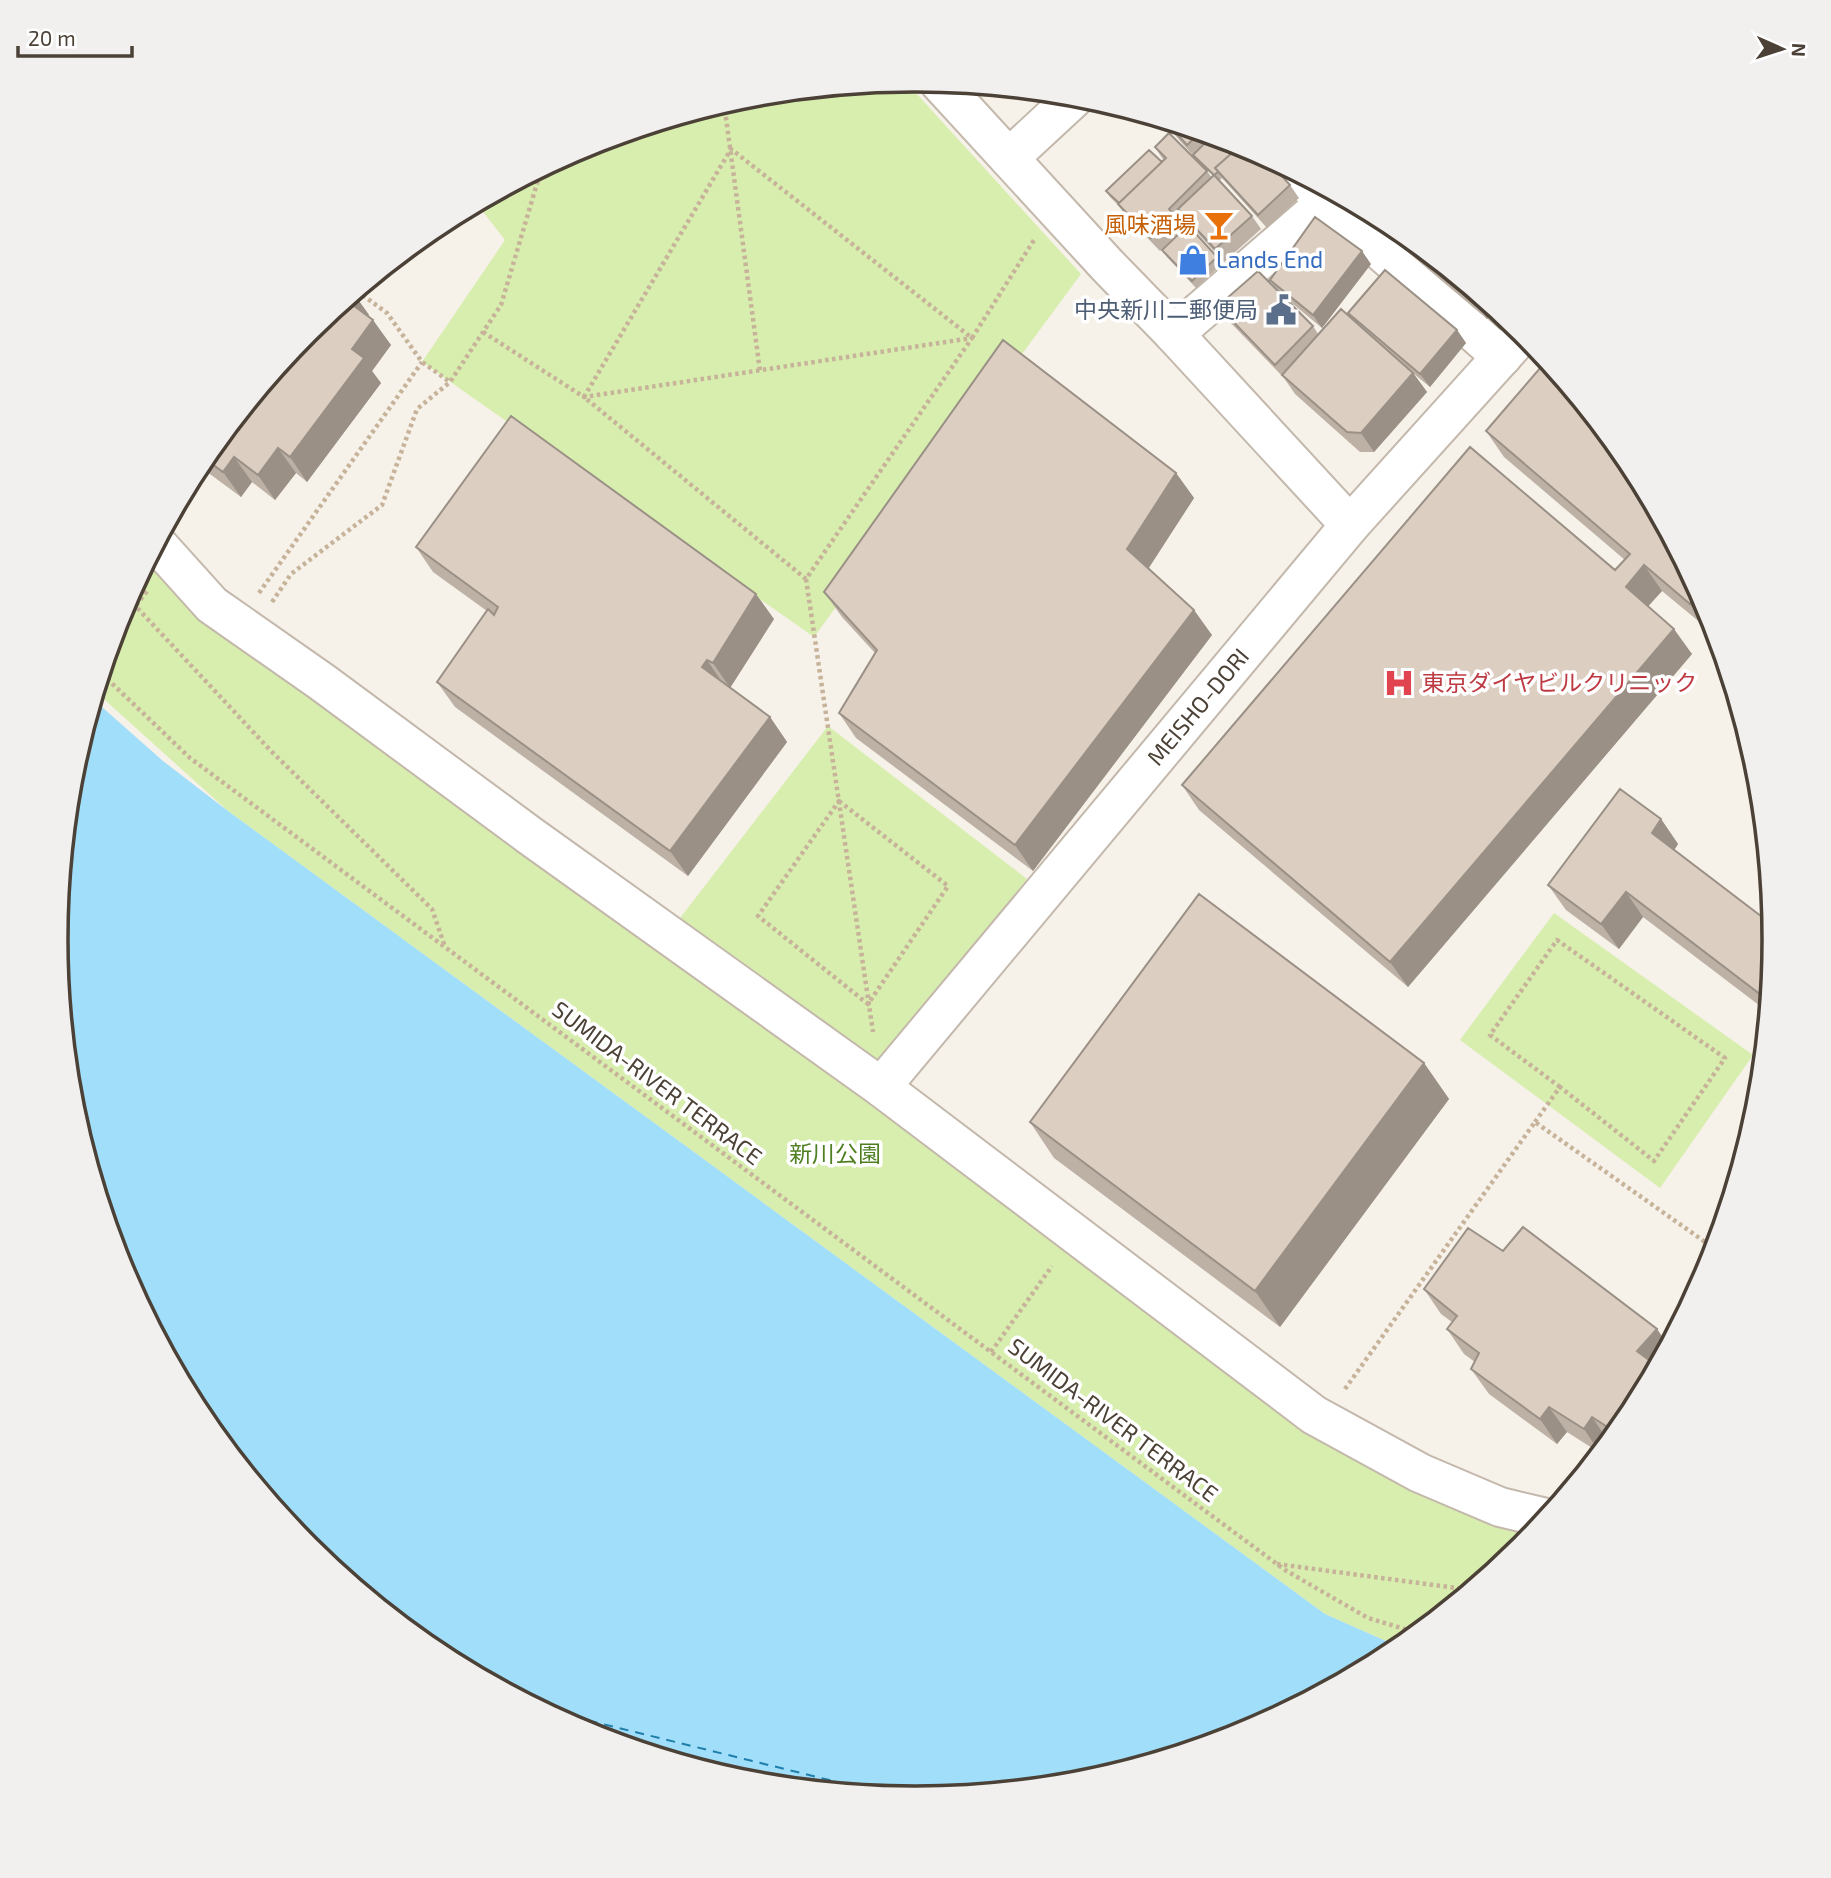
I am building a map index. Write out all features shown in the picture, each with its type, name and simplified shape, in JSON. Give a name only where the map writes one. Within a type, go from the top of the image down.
[{"type":"street","points":[[949,93],[1350,525]]},
{"type":"street","points":[[1009,159],[1066,106]]},
{"type":"street","points":[[1174,334],[1329,200]]},
{"type":"street","points":[[1342,207],[1513,345]]},
{"type":"street","name":"MEISHO-DORI","points":[[881,1087],[1350,525],[1513,345]]},
{"type":"street","points":[[163,551],[212,604],[881,1087],[1322,1420],[1420,1473],[1500,1507],[1536,1516]]},
{"type":"path","points":[[726,114],[760,370]]},
{"type":"path","points":[[731,149],[972,338]]},
{"type":"path","points":[[584,397],[731,149]]},
{"type":"path","points":[[245,626],[291,574],[382,505],[417,410],[450,382],[501,305],[538,181]]},
{"type":"path","points":[[806,579],[972,338],[1055,208]]},
{"type":"path","points":[[364,296],[387,313],[422,362],[450,382]]},
{"type":"path","points":[[483,332],[584,397],[806,579],[881,1087]]},
{"type":"path","points":[[584,397],[972,338]]},
{"type":"path","points":[[245,626],[422,362]]},
{"type":"path","points":[[137,606],[271,751],[432,909],[445,947]]},
{"type":"path","name":"SUMIDA-RIVER TERRACE","points":[[109,681],[190,758],[1277,1564],[1367,1618],[1405,1629]]},
{"type":"path","points":[[839,801],[948,886],[869,1004]]},
{"type":"path","points":[[839,801],[758,916],[869,1004]]},
{"type":"path","points":[[1557,940],[1725,1058],[1654,1161],[1560,1087],[1490,1035],[1557,940]]},
{"type":"path","points":[[1322,1420],[1560,1087]]},
{"type":"path","points":[[1535,1122],[1706,1243]]},
{"type":"path","points":[[991,1352],[1075,1234]]},
{"type":"path","points":[[1277,1564],[1459,1588]]},
{"type":"green space","points":[[915,92],[1081,274],[814,637],[422,362],[505,240],[482,211],[541,179],[591,156],[643,137],[750,108],[805,99]]},
{"type":"green space","name":"新川公園","points":[[164,549],[1411,1483],[1478,1520],[1522,1531],[1474,1576],[1388,1642],[1325,1614],[228,811],[103,699],[133,615]]},
{"type":"green space","points":[[828,726],[1027,879],[878,1067],[677,922]]},
{"type":"green space","points":[[1554,913],[1753,1055],[1660,1188],[1460,1040]]},
{"type":"water","points":[[101,706],[163,761],[228,811],[1325,1614],[1388,1642],[1339,1673],[1290,1699],[1240,1722],[1188,1741],[1081,1770],[1026,1779],[916,1786],[805,1779],[750,1770],[643,1741],[591,1722],[492,1673],[400,1611],[316,1538],[243,1455],[182,1363],[156,1314],[113,1211],[97,1158],[75,1050],[68,939],[75,828]]},
{"type":"building","points":[[1169,133],[1207,171],[1169,209],[1174,215],[1151,238],[1118,204],[1166,158],[1155,147]]},
{"type":"building","points":[[1176,134],[1193,139],[1187,145]]},
{"type":"building","points":[[1205,143],[1232,153],[1215,168],[1218,172],[1214,175],[1193,155]]},
{"type":"building","points":[[1149,150],[1162,162],[1119,203],[1106,191]]},
{"type":"building","points":[[1232,153],[1281,175],[1290,185],[1258,215],[1215,168]]},
{"type":"building","points":[[1214,175],[1252,216],[1215,249],[1178,209]]},
{"type":"building","points":[[1315,217],[1362,251],[1313,315],[1270,280]]},
{"type":"building","points":[[1188,225],[1217,257],[1192,281],[1162,250]]},
{"type":"building","points":[[1385,270],[1457,330],[1420,374],[1348,313]]},
{"type":"building","points":[[1258,271],[1313,326],[1275,365],[1218,306]]},
{"type":"building","points":[[353,305],[373,320],[352,349],[364,358],[290,457],[278,448],[258,475],[234,457],[223,472],[213,465],[243,423],[316,340]]},
{"type":"building","points":[[1341,309],[1413,373],[1361,433],[1347,432],[1282,375]]},
{"type":"building","points":[[1003,340],[1176,473],[1127,549],[1194,610],[1015,845],[839,713],[877,650],[824,592]]},
{"type":"building","points":[[1540,368],[1588,423],[1620,468],[1649,515],[1692,602],[1690,604],[1644,565],[1626,587],[1674,629],[1390,962],[1182,785],[1470,447],[1615,570],[1630,554],[1486,431]]},
{"type":"building","points":[[511,416],[756,594],[713,663],[707,660],[702,667],[770,717],[670,851],[437,682],[488,609],[494,615],[498,607],[416,547]]},
{"type":"building","points":[[1620,789],[1661,819],[1652,833],[1762,917],[1761,995],[1626,892],[1601,924],[1548,885]]},
{"type":"building","points":[[1199,894],[1424,1063],[1255,1291],[1030,1122]]},
{"type":"building","points":[[1523,1227],[1657,1329],[1637,1351],[1650,1361],[1608,1427],[1592,1417],[1584,1429],[1549,1407],[1540,1419],[1471,1369],[1479,1353],[1447,1329],[1457,1316],[1424,1289],[1468,1228],[1503,1251]]},
{"type":"ferry route","points":[[587,1720],[837,1782]]},
{"type":"place","name":"風味酒場","points":[[1219,225]]},
{"type":"place","name":"Lands End","points":[[1193,260]]},
{"type":"place","name":"中央新川二郵便局","points":[[1281,310]]},
{"type":"place","name":"東京ダイヤビルクリニック","points":[[1399,683]]}]
